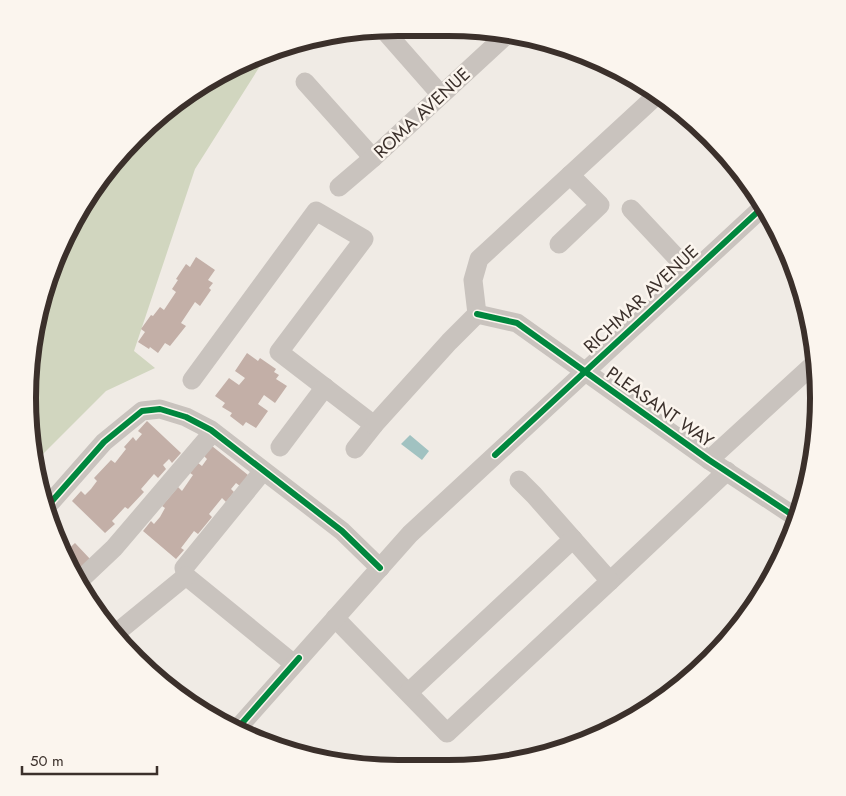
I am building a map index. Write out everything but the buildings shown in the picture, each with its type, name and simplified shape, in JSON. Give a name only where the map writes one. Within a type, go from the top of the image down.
[{"type":"street","points":[[389,36],[441,95]]},
{"type":"street","name":"ROMA AVENUE","points":[[339,187],[501,40]]},
{"type":"street","points":[[305,82],[373,158]]},
{"type":"street","points":[[355,448],[449,342],[477,314],[473,280],[479,259],[652,99]]},
{"type":"street","points":[[559,244],[600,205],[570,175]]},
{"type":"street","points":[[631,209],[691,273]]},
{"type":"street","points":[[192,380],[316,211],[364,239],[279,352],[374,425]]},
{"type":"street","name":"RICHMAR AVENUE","points":[[242,724],[410,534],[758,212]]},
{"type":"street","name":"PLEASANT WAY","points":[[477,314],[517,323],[709,460],[791,514]]},
{"type":"street","points":[[709,460],[809,369]]},
{"type":"street","points":[[280,447],[325,387]]},
{"type":"street","points":[[52,501],[104,442],[142,411],[160,409],[186,416],[213,432],[342,531],[380,568]]},
{"type":"street","points":[[84,577],[114,548],[213,432]]},
{"type":"street","points":[[263,471],[184,568],[186,576],[294,664]]},
{"type":"street","points":[[335,618],[447,733],[727,471]]},
{"type":"street","points":[[519,480],[610,581]]},
{"type":"street","points":[[408,692],[573,539]]},
{"type":"street","points":[[120,630],[186,576]]},
{"type":"green space","points":[[262,63],[195,169],[134,351],[155,368],[106,391],[41,456],[36,398],[39,351],[43,327],[55,282],[74,238],[97,197],[111,178],[126,159],[159,126],[197,97]]},
{"type":"water","points":[[410,435],[429,451],[422,460],[401,444]]},
{"type":"cycle path","points":[[495,455],[758,212]]},
{"type":"cycle path","points":[[477,314],[517,323],[709,460],[791,514]]},
{"type":"cycle path","points":[[52,501],[104,442],[142,411],[160,409],[186,417],[211,430],[342,531],[380,568]]},
{"type":"cycle path","points":[[242,724],[299,658]]}]
